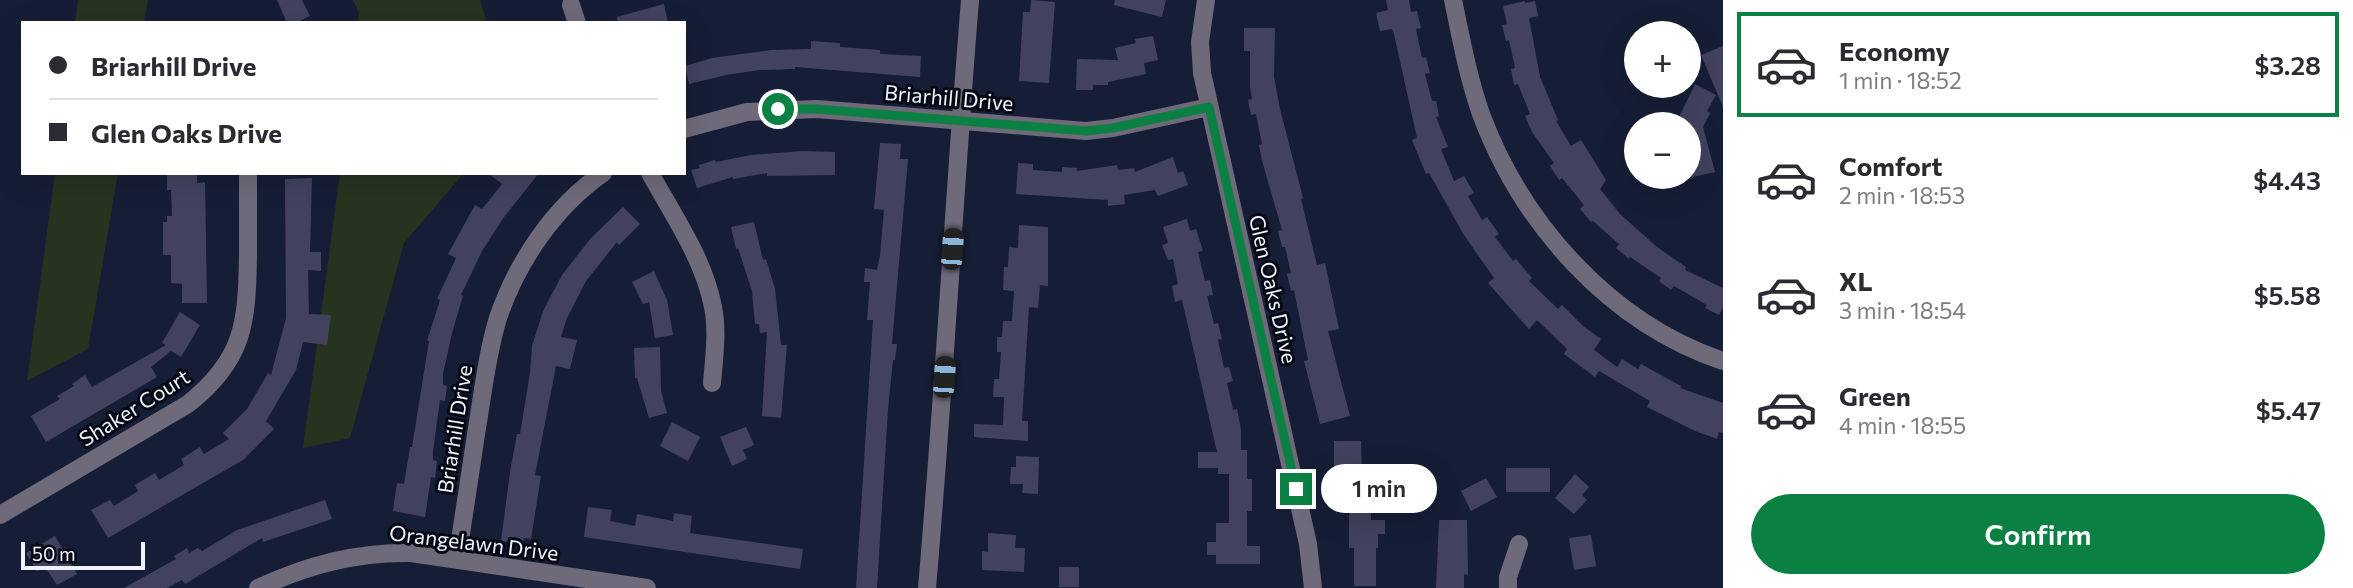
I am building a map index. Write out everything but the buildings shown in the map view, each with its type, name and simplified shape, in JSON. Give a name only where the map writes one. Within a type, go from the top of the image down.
[{"type":"street","points":[[926,588],[943,402],[970,0]]},
{"type":"street","name":"Glen Oaks Drive","points":[[1206,0],[1200,42],[1202,73],[1308,544],[1313,588]]},
{"type":"street","points":[[1453,0],[1481,112],[1497,153],[1518,192],[1544,228],[1591,281],[1647,324],[1723,361]]},
{"type":"street","points":[[571,5],[576,21]]},
{"type":"street","name":"Briarhill Drive","points":[[686,127],[717,118],[778,109],[817,109],[1086,131],[1113,128],[1209,107]]},
{"type":"street","name":"Shaker Court","points":[[0,515],[188,404],[206,390],[221,373],[237,343],[246,309],[248,175]]},
{"type":"street","name":"Briarhill Drive","points":[[457,560],[488,357],[501,310],[527,257],[549,225],[575,196],[601,175]]},
{"type":"street","points":[[651,175],[708,286],[716,332],[712,383]]},
{"type":"street","points":[[1508,588],[1508,577],[1519,544]]},
{"type":"street","name":"Orangelawn Drive","points":[[258,588],[348,557],[379,553],[411,553],[647,588]]},
{"type":"green space","points":[[78,0],[148,0],[144,21],[75,21]]},
{"type":"green space","points":[[353,0],[480,0],[486,21],[358,21],[359,13]]},
{"type":"green space","points":[[55,175],[118,175],[88,349],[27,381]]},
{"type":"green space","points":[[340,175],[462,175],[404,243],[350,438],[303,448]]},
{"type":"route","points":[[778,109],[817,109],[1086,131],[1113,128],[1209,107],[1296,489]]}]
